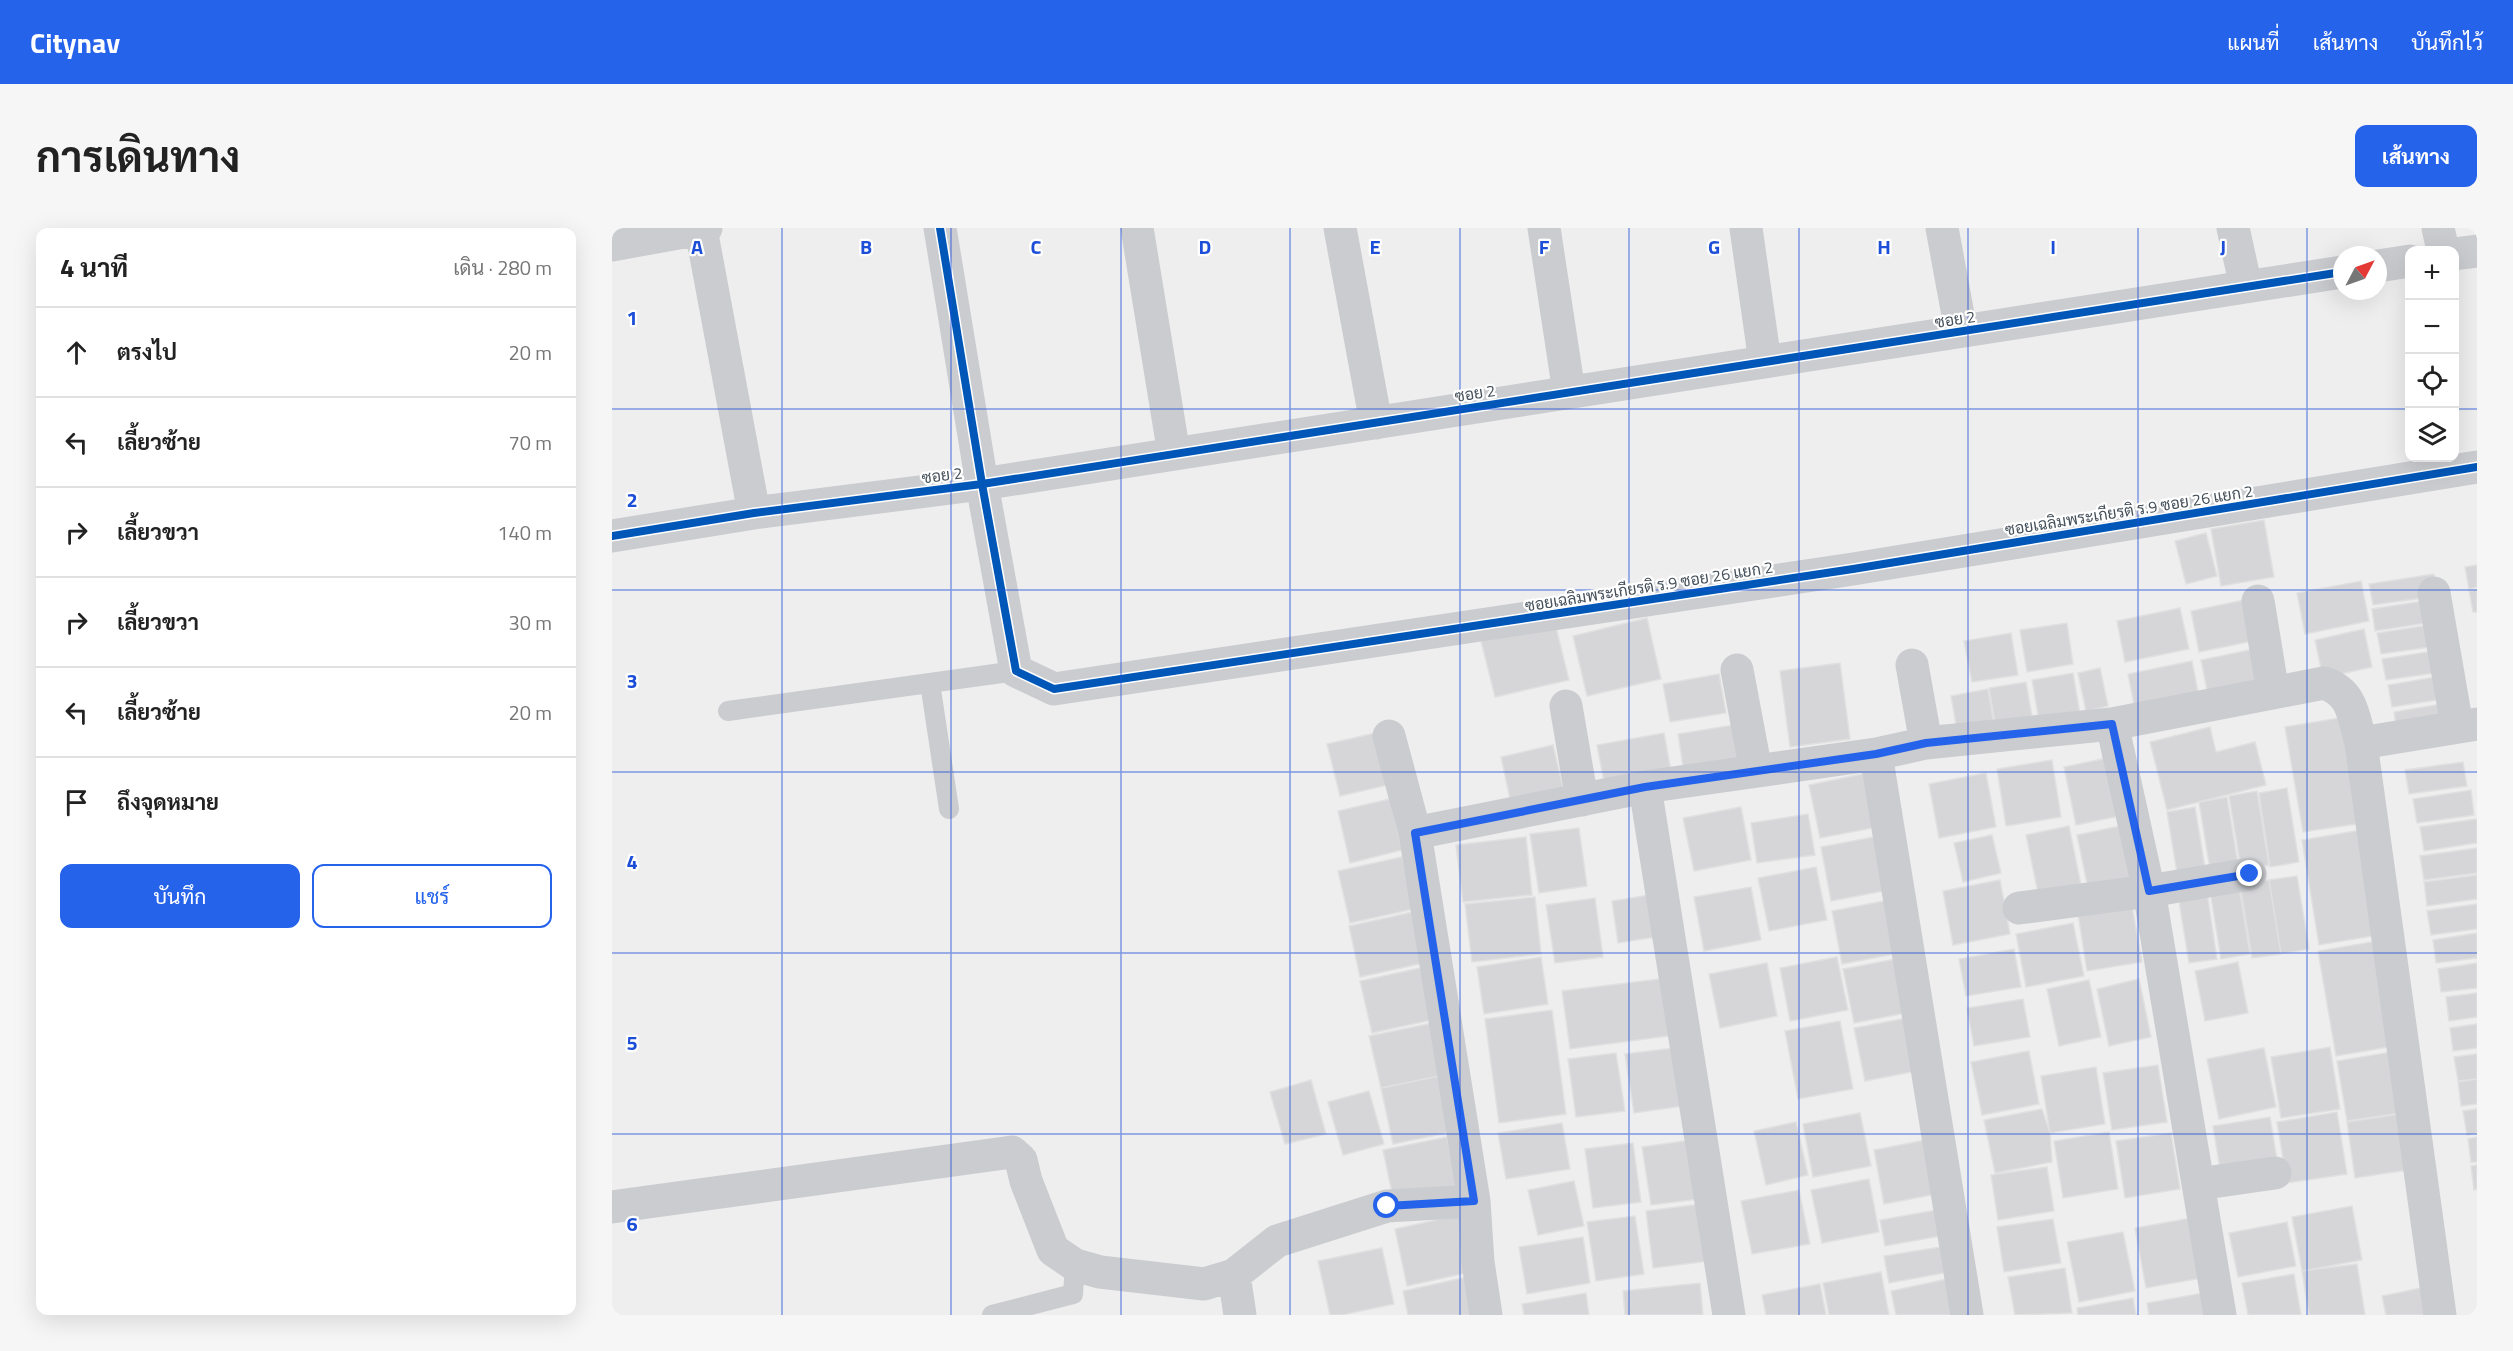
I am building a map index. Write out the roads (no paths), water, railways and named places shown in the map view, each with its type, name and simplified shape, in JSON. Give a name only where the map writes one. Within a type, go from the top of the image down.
[{"type":"street","points":[[612,245],[703,228],[754,513]]},
{"type":"street","points":[[940,228],[982,484],[1016,671]]},
{"type":"street","points":[[1137,228],[1174,454]]},
{"type":"street","points":[[1340,228],[1376,423]]},
{"type":"street","points":[[1544,228],[1569,392]]},
{"type":"street","points":[[1746,228],[1765,362]]},
{"type":"street","points":[[1942,228],[1961,331]]},
{"type":"street","points":[[2233,228],[2246,287]]},
{"type":"street","points":[[2438,228],[2442,246]]},
{"type":"street","points":[[2459,253],[2477,251]]},
{"type":"street","points":[[2387,265],[2405,262]]},
{"type":"street","name":"ซอย 2","points":[[612,536],[754,513],[982,484],[2333,273]]},
{"type":"street","name":"ซอยเฉลิมพระเกียรติ ร.9 ซอย 26 แยก 2","points":[[1016,671],[1054,689],[1865,567],[2477,467]]},
{"type":"street","points":[[2361,743],[2467,725],[2434,593]]},
{"type":"street","points":[[2258,601],[2273,693]]},
{"type":"street","points":[[1912,665],[1926,743]]},
{"type":"street","points":[[1737,670],[1756,771]]},
{"type":"street","points":[[1415,833],[1645,787],[1876,754],[1926,743],[2112,724],[2324,683],[2338,688],[2349,701],[2361,743],[2440,1315]]},
{"type":"street","points":[[1566,706],[1582,800]]},
{"type":"street","points":[[2112,724],[2149,891],[2220,1315]]},
{"type":"street","points":[[1389,736],[1415,833],[1474,1201],[1478,1262],[1486,1315]]},
{"type":"street","points":[[1876,754],[1967,1315]]},
{"type":"street","points":[[1645,787],[1729,1315]]},
{"type":"street","points":[[2019,908],[2149,891],[2250,874]]},
{"type":"street","points":[[612,1207],[1006,1151],[1012,1152],[1021,1160],[1026,1181],[1053,1250],[1074,1265],[1100,1272],[1204,1284],[1234,1275],[1277,1241],[1377,1209],[1387,1206],[1474,1201]]},
{"type":"street","points":[[2199,1184],[2275,1173]]},
{"type":"street","points":[[1234,1275],[1240,1315]]},
{"type":"lane","points":[[728,711],[1016,671]]},
{"type":"lane","points":[[930,683],[949,809]]},
{"type":"lane","points":[[992,1315],[1073,1294],[1074,1265]]}]
